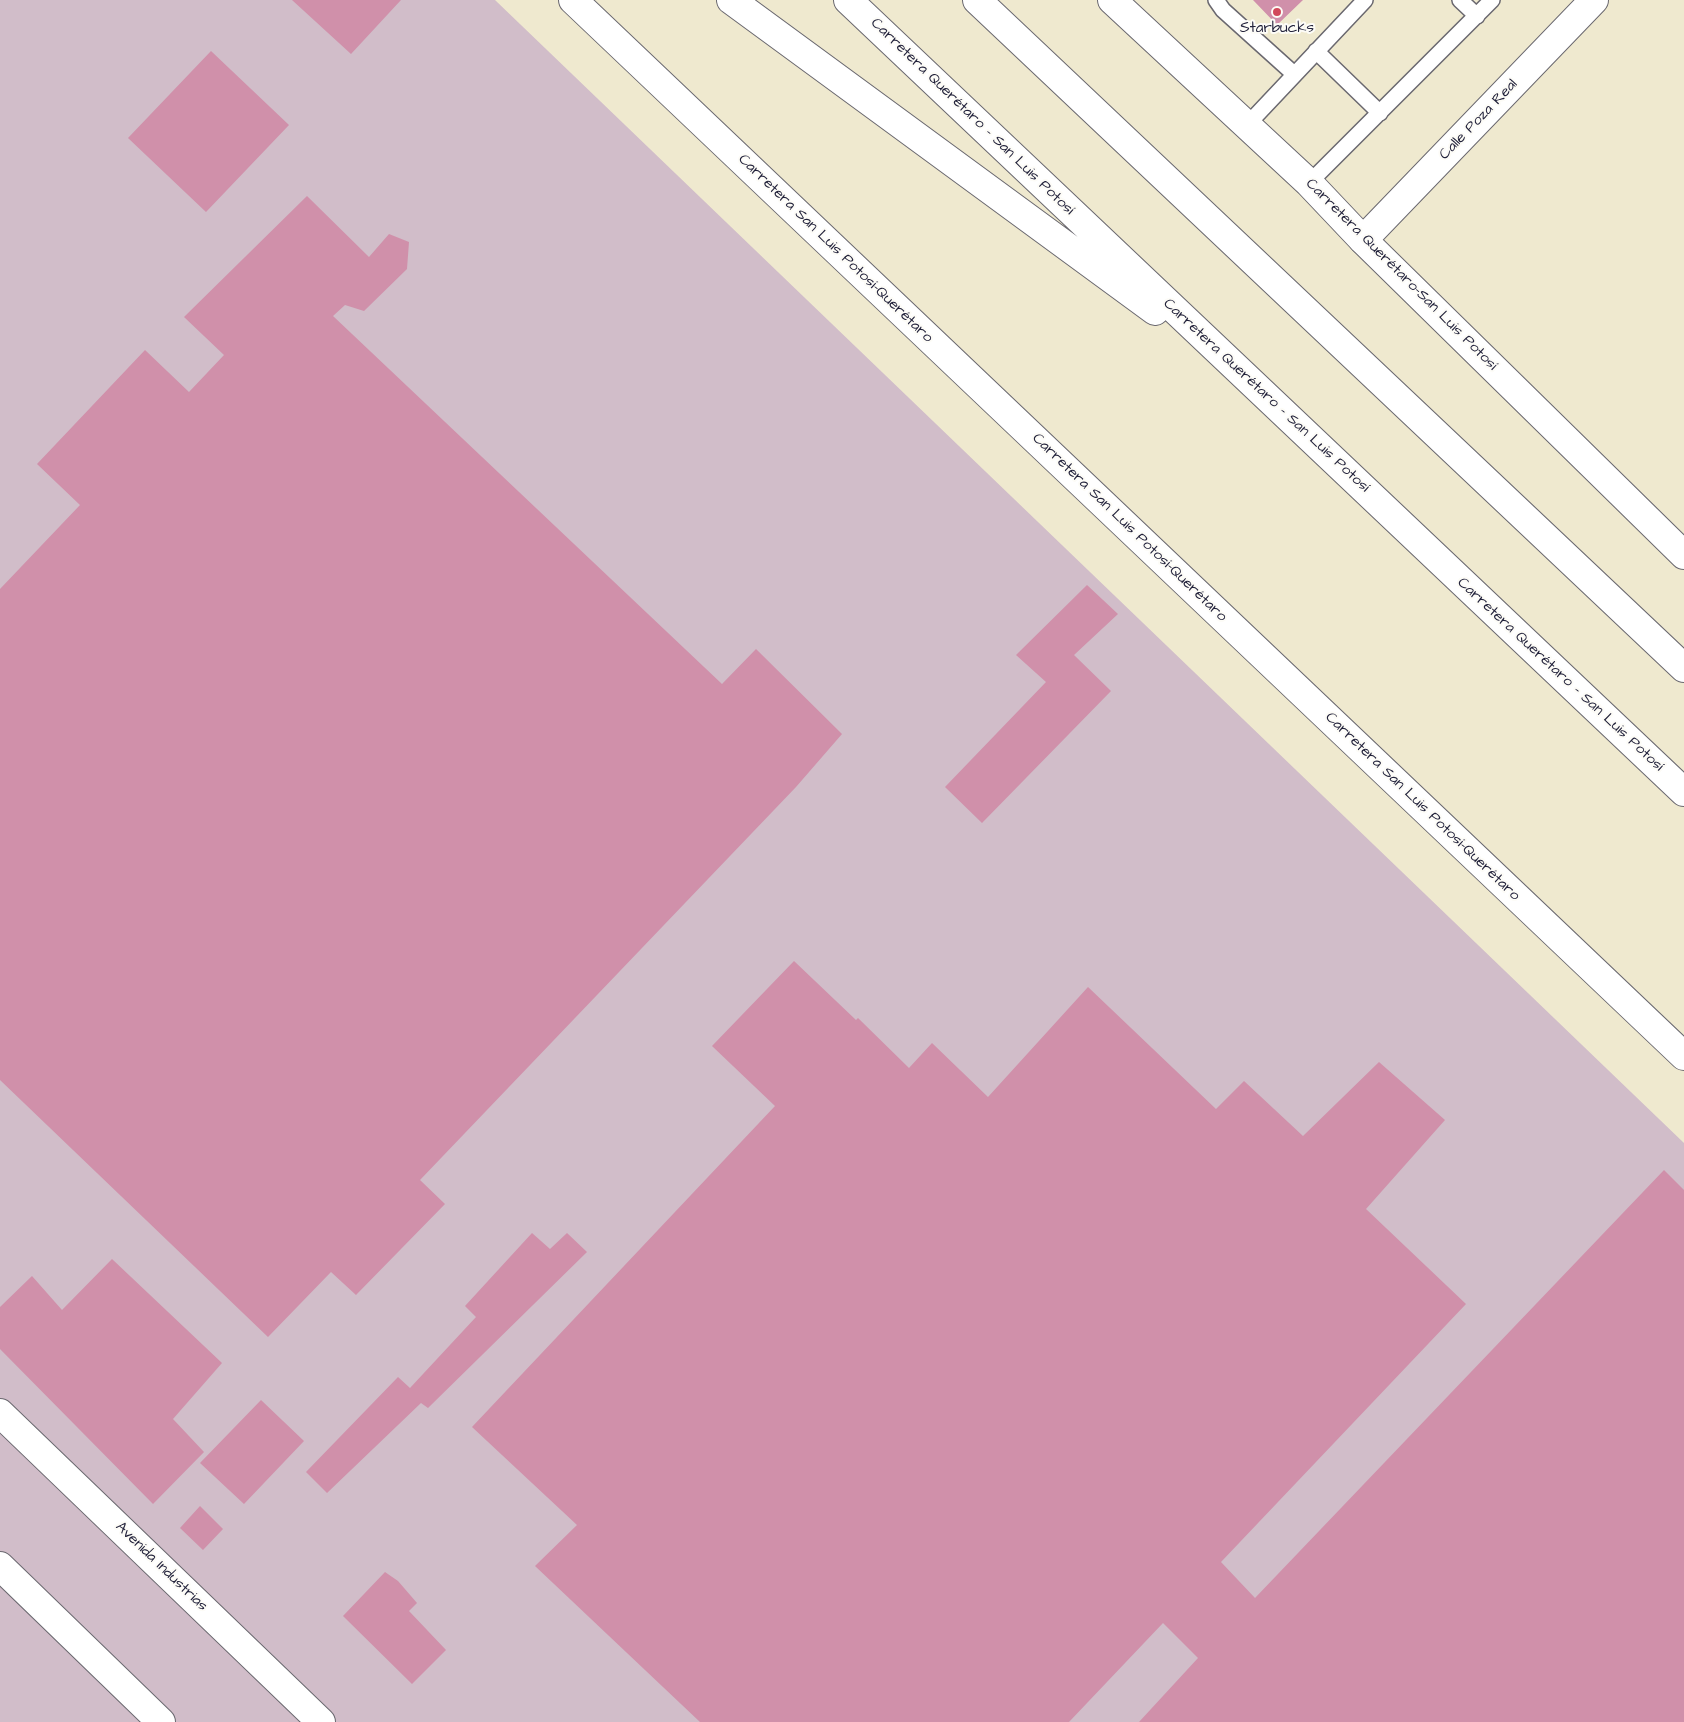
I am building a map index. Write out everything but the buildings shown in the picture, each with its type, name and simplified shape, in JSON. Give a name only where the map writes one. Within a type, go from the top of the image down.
[{"type":"main road","name":"Carretera San Luis Potosí-Querétaro","points":[[573,0],[1684,1056]]},
{"type":"main road","points":[[732,0],[1248,380]]},
{"type":"main road","name":"Carretera Querétaro - San Luis Potosí","points":[[848,0],[1684,792]]},
{"type":"main road","points":[[977,0],[1684,668]]},
{"type":"main road","name":"Carretera Querétaro-San Luis Potosí","points":[[1112,0],[1248,124],[1363,240],[1684,555]]},
{"type":"main road","name":"Calle Poza Real","points":[[1363,240],[1594,0]]},
{"type":"main road","name":"Avenida Industrias","points":[[0,1413],[321,1722]]},
{"type":"main road","points":[[0,1566],[161,1722]]},
{"type":"lane","points":[[1216,0],[1223,10],[1294,74]]},
{"type":"lane","points":[[1248,124],[1365,0]]},
{"type":"lane","points":[[1460,0],[1477,16]]},
{"type":"lane","points":[[1309,184],[1492,0]]},
{"type":"lane","points":[[1316,51],[1380,113]]},
{"type":"shaded area","points":[[0,0],[495,0],[1684,1143],[1684,1722],[0,1722]]},
{"type":"place","name":"Starbucks","points":[[1277,12]]}]
